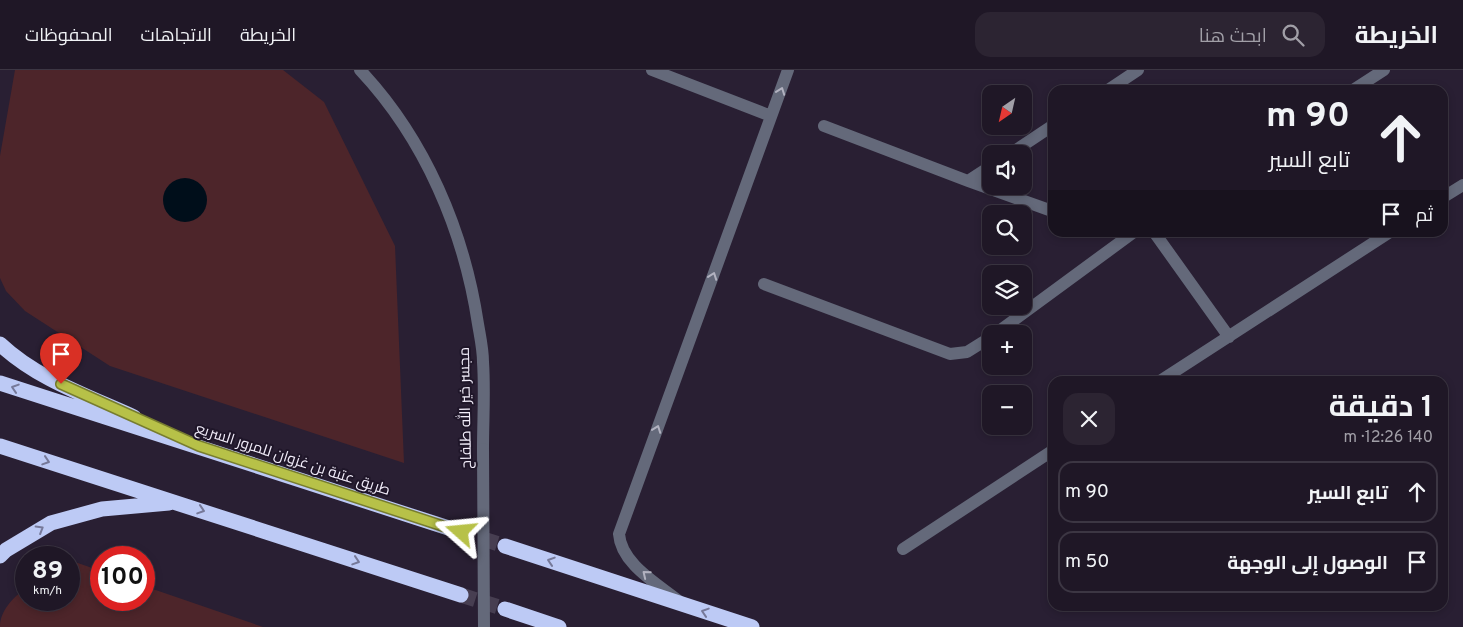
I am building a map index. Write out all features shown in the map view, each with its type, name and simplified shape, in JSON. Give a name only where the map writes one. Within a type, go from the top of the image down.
[{"type":"highway","points":[[0,344],[26,366],[44,376],[199,446]]},
{"type":"highway","name":"طريق عتبة بن غزوان للمرور السريع","points":[[0,383],[461,532]]},
{"type":"highway","points":[[0,446],[461,595]]},
{"type":"highway","points":[[0,556],[6,550],[51,523],[102,509],[177,502]]},
{"type":"highway","points":[[506,546],[752,627]]},
{"type":"highway","points":[[505,609],[559,627]]},
{"type":"street","name":"مجسر خير الله طلفاح","points":[[360,70],[376,87],[418,148],[450,213],[472,284],[483,361],[484,627]]},
{"type":"street","points":[[652,70],[771,116]]},
{"type":"street","points":[[684,605],[630,560],[620,544],[620,534],[788,70]]},
{"type":"street","points":[[1116,85],[1138,70]]},
{"type":"street","points":[[1361,85],[1384,70]]},
{"type":"street","points":[[824,126],[1048,210]]},
{"type":"street","points":[[1024,145],[1048,129]]},
{"type":"street","points":[[968,181],[982,172]]},
{"type":"street","points":[[1448,194],[1463,185]]},
{"type":"street","points":[[1007,325],[1128,237]]},
{"type":"street","points":[[1158,237],[1228,337]]},
{"type":"street","points":[[1168,376],[1382,237]]},
{"type":"street","points":[[764,284],[942,352],[958,354],[967,352],[982,343]]},
{"type":"street","points":[[902,549],[1048,454]]},
{"type":"shaded area","points":[[15,70],[283,70],[324,102],[395,246],[404,463],[110,366],[25,311],[6,291],[0,278],[0,156]]},
{"type":"shaded area","points":[[80,564],[90,567],[90,611],[155,611],[155,590],[263,627],[0,627],[2,615],[15,597],[15,611],[80,611]]},
{"type":"water","points":[[185,178],[197,182],[203,188],[207,200],[203,212],[197,218],[185,222],[173,218],[167,212],[163,200],[167,188],[173,182]]},
{"type":"tunnel","points":[[461,532],[505,546]]},
{"type":"tunnel","points":[[461,595],[505,609]]},
{"type":"route","points":[[61,384],[199,446],[461,532]]}]
